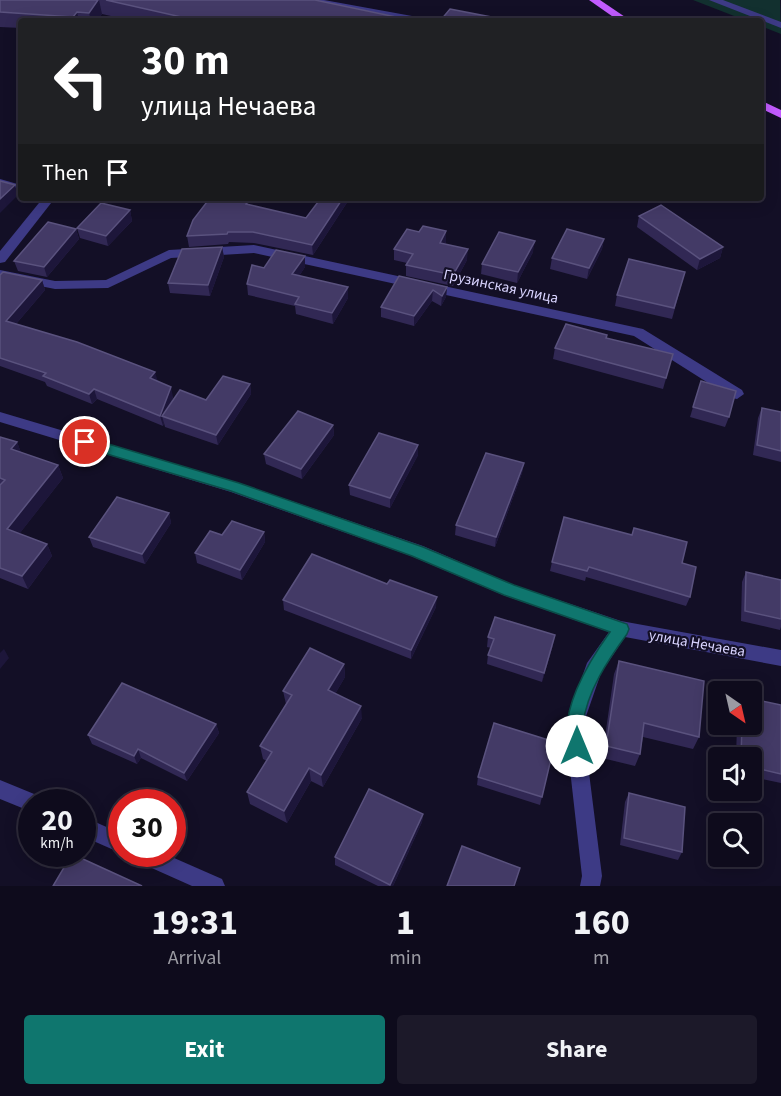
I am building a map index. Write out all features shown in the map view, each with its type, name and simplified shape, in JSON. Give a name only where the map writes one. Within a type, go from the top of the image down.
[{"type":"main road","points":[[594,0],[621,18]]},
{"type":"main road","points":[[764,105],[781,115]]},
{"type":"street","points":[[308,0],[407,18]]},
{"type":"street","points":[[714,0],[762,18]]},
{"type":"street","points":[[764,19],[781,25]]},
{"type":"street","points":[[0,183],[18,188]]},
{"type":"street","points":[[0,259],[47,201]]},
{"type":"street","name":"Грузинская улица","points":[[0,274],[55,285],[108,284],[169,254],[254,249],[638,332],[737,394]]},
{"type":"street","name":"улица Нечаева","points":[[0,417],[234,487],[417,551],[509,590],[621,629],[781,658]]},
{"type":"street","points":[[590,886],[592,876],[574,725],[593,669],[621,629]]},
{"type":"street","points":[[0,789],[18,797]]},
{"type":"street","points":[[172,867],[215,886]]},
{"type":"green space","points":[[693,0],[780,0],[781,34],[764,27],[764,18],[739,18]]},
{"type":"building","points":[[0,0],[98,0],[89,13],[77,12],[73,17],[0,12]]},
{"type":"building","points":[[106,0],[315,0],[401,18],[186,18]]},
{"type":"building","points":[[450,9],[496,18],[442,18]]},
{"type":"building","points":[[0,181],[15,185],[0,199]]},
{"type":"building","points":[[208,201],[248,201],[246,204],[306,218],[319,201],[341,201],[312,245],[253,232],[187,236],[193,220]]},
{"type":"building","points":[[101,203],[130,210],[106,236],[77,228]]},
{"type":"building","points":[[661,205],[723,247],[700,259],[639,216]]},
{"type":"building","points":[[48,222],[76,229],[44,267],[14,261]]},
{"type":"building","points":[[423,226],[446,231],[440,243],[468,249],[453,275],[406,265],[413,254],[394,249],[407,229],[419,232]]},
{"type":"building","points":[[567,229],[604,239],[589,268],[552,258]]},
{"type":"building","points":[[499,232],[535,241],[518,272],[482,264]]},
{"type":"building","points":[[222,247],[208,285],[168,283],[182,249]]},
{"type":"building","points":[[276,250],[305,256],[292,274],[348,287],[332,313],[295,304],[299,297],[247,284],[252,265],[264,268]]},
{"type":"building","points":[[629,259],[685,272],[674,308],[617,295]]},
{"type":"building","points":[[3,272],[42,280],[6,321],[77,342],[155,372],[150,378],[171,387],[160,416],[94,389],[89,394],[43,376],[46,373],[0,358],[0,275]]},
{"type":"building","points":[[399,276],[447,287],[442,296],[433,290],[414,316],[381,307]]},
{"type":"building","points":[[566,324],[607,335],[606,338],[673,354],[666,378],[555,348]]},
{"type":"building","points":[[223,376],[250,384],[216,435],[162,416],[180,390],[206,400]]},
{"type":"building","points":[[701,381],[736,391],[729,417],[693,407]]},
{"type":"building","points":[[762,408],[781,412],[781,451],[757,445]]},
{"type":"building","points":[[298,411],[333,425],[301,469],[264,454]]},
{"type":"building","points":[[379,433],[418,445],[390,498],[349,485]]},
{"type":"building","points":[[0,437],[17,442],[11,449],[58,465],[7,529],[47,544],[22,576],[0,568],[0,485],[5,480],[0,478]]},
{"type":"building","points":[[486,453],[524,463],[496,537],[456,525]]},
{"type":"building","points":[[117,497],[169,513],[142,554],[89,537]]},
{"type":"building","points":[[564,517],[632,535],[634,528],[687,542],[682,563],[696,567],[690,597],[589,567],[587,571],[552,562]]},
{"type":"building","points":[[232,521],[264,532],[240,570],[195,553],[210,531],[222,535]]},
{"type":"building","points":[[312,554],[387,584],[390,580],[437,597],[411,650],[283,600]]},
{"type":"building","points":[[746,572],[781,580],[781,619],[745,611]]},
{"type":"building","points":[[495,617],[555,635],[544,673],[488,655],[494,639],[488,637]]},
{"type":"building","points":[[310,648],[344,664],[328,690],[361,706],[321,775],[309,768],[284,811],[247,792],[272,752],[260,746],[292,695],[283,691]]},
{"type":"building","points":[[619,661],[704,681],[699,737],[644,723],[640,754],[606,746]]},
{"type":"building","points":[[122,683],[216,724],[184,773],[138,749],[134,756],[88,735]]},
{"type":"building","points":[[762,701],[781,705],[781,774],[762,769],[762,747],[741,747],[742,735],[762,735]]},
{"type":"building","points":[[494,723],[555,742],[542,797],[478,777]]},
{"type":"building","points":[[369,789],[423,814],[390,885],[335,857]]},
{"type":"building","points":[[629,793],[685,807],[682,852],[624,838]]},
{"type":"building","points":[[462,846],[520,868],[514,886],[447,886]]},
{"type":"building","points":[[96,865],[142,886],[53,886],[64,867],[96,867]]},
{"type":"route","points":[[85,442],[234,487],[417,551],[509,590],[621,629],[593,669],[574,725],[577,746]]}]
